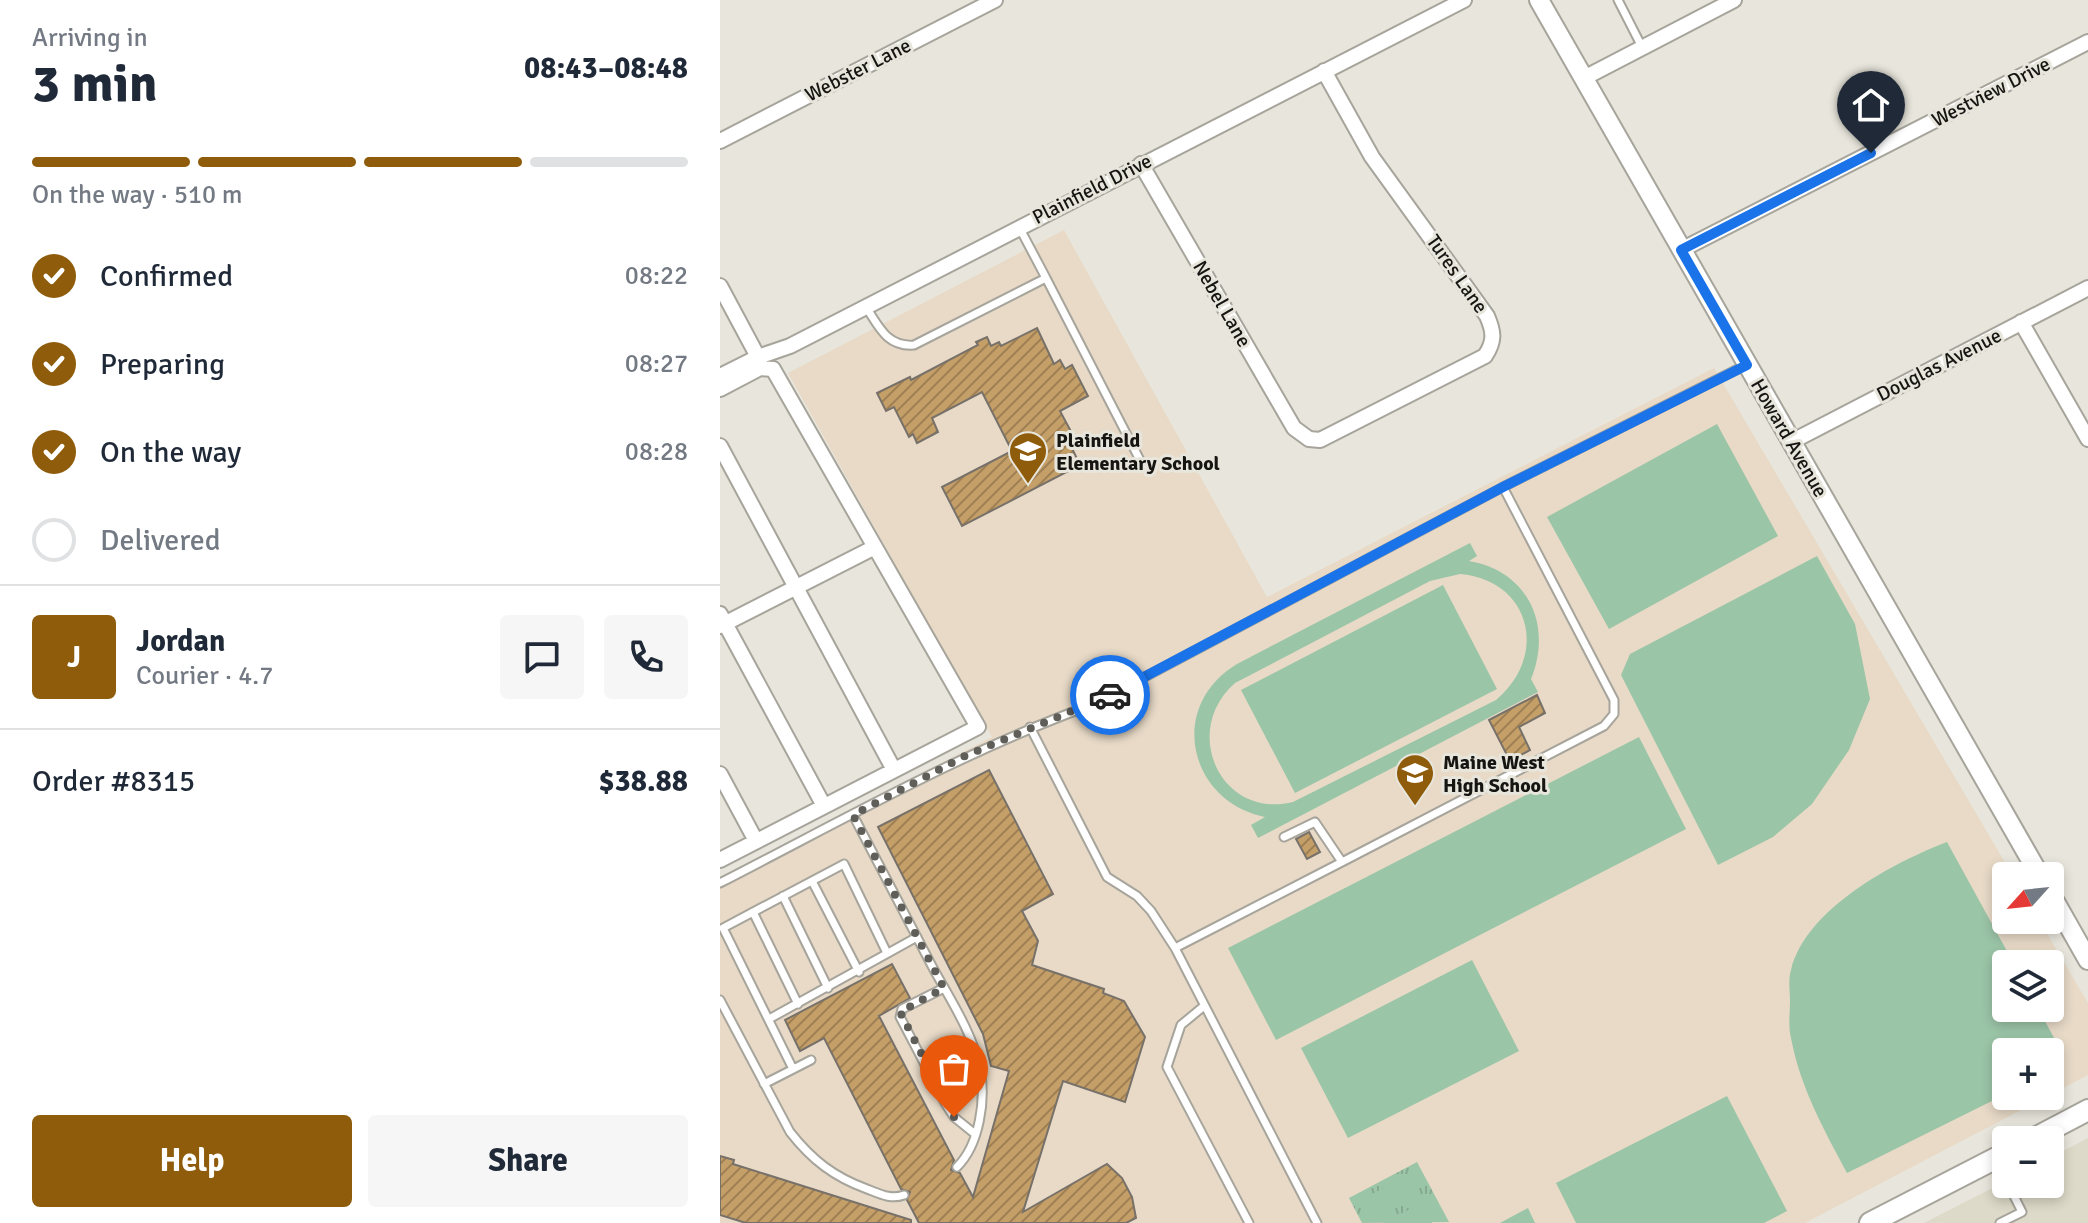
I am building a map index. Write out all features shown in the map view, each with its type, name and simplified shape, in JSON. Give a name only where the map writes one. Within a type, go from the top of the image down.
[{"type":"main road","points":[[2058,1126],[2088,1110]]},
{"type":"main road","points":[[1870,1223],[1992,1160]]},
{"type":"street","name":"Webster Lane","points":[[720,141],[995,0]]},
{"type":"street","name":"Plainfield Drive","points":[[720,376],[758,357],[790,346],[1464,0]]},
{"type":"street","name":"Howard Avenue","points":[[1539,0],[2032,862]]},
{"type":"street","points":[[1584,78],[1734,0]]},
{"type":"street","name":"Westview Drive","points":[[1681,250],[2088,42]]},
{"type":"street","name":"Tures Lane","points":[[1309,439],[1320,440],[1485,356],[1493,344],[1493,329],[1487,316],[1372,157],[1324,71]]},
{"type":"street","name":"Nebel Lane","points":[[1141,164],[1294,428],[1309,439]]},
{"type":"street","points":[[720,286],[758,357]]},
{"type":"street","name":"Douglas Avenue","points":[[1791,442],[2088,288]]},
{"type":"street","points":[[2021,322],[2088,439]]},
{"type":"street","points":[[720,389],[760,368],[773,369],[978,727],[720,860]]},
{"type":"street","points":[[720,446],[894,770]]},
{"type":"street","points":[[824,806],[722,621],[875,547]]},
{"type":"street","points":[[720,774],[756,841]]},
{"type":"street","points":[[2064,918],[2088,960]]},
{"type":"lane","points":[[1618,0],[1642,47]]},
{"type":"lane","points":[[1019,227],[1143,466]]},
{"type":"lane","points":[[866,307],[886,339],[901,346],[914,345],[1046,278]]},
{"type":"lane","points":[[720,883],[965,756],[1030,727],[1094,704],[1503,487],[1747,365]]},
{"type":"lane","points":[[1175,948],[1604,726],[1614,714],[1611,693],[1503,487]]},
{"type":"lane","points":[[1030,727],[1107,877],[1144,903],[1175,948],[1317,1223]]},
{"type":"lane","points":[[853,815],[964,1025],[980,1068],[982,1106],[964,1161],[957,1167]]},
{"type":"lane","points":[[1284,837],[1315,822],[1342,862]]},
{"type":"lane","points":[[793,1069],[723,928],[844,864],[887,953]]},
{"type":"lane","points":[[812,881],[859,972]]},
{"type":"lane","points":[[783,896],[828,988]]},
{"type":"lane","points":[[753,912],[798,1004]]},
{"type":"lane","points":[[769,1019],[859,972],[917,937]]},
{"type":"lane","points":[[944,988],[902,1009],[900,1017],[945,1103],[954,1117],[975,1134]]},
{"type":"lane","points":[[720,1000],[790,1132],[825,1169],[840,1180],[887,1197],[904,1195]]},
{"type":"lane","points":[[1204,1006],[1181,1025],[1167,1067],[1249,1223]]},
{"type":"lane","points":[[764,1084],[811,1060]]},
{"type":"lane","points":[[2000,1223],[2022,1212],[2015,1198]]},
{"type":"shaded area","name":"Maine West High School","points":[[1064,230],[1267,597],[1714,368],[2005,862],[1992,862],[1992,934],[2047,934],[2057,950],[1992,950],[1992,1022],[2064,1022],[2064,962],[2088,1003],[2088,1075],[2064,1088],[2064,1038],[1992,1038],[1992,1110],[2021,1110],[1805,1223],[720,1223],[720,877],[992,737],[788,373]]},
{"type":"shaded area","points":[[2088,1138],[2088,1223],[1924,1223],[1992,1188],[1992,1198],[2064,1198],[2064,1151]]},
{"type":"green space","points":[[1717,424],[1778,536],[1609,629],[1547,517]]},
{"type":"green space","points":[[1470,543],[1477,556],[1469,561],[1507,576],[1520,588],[1537,621],[1537,659],[1531,679],[1538,692],[1258,838],[1251,825],[1265,817],[1239,808],[1218,792],[1204,773],[1196,750],[1195,727],[1201,703],[1215,682],[1237,664]],"holes":[[[1460,574],[1484,579],[1503,590],[1517,605],[1527,642],[1523,663],[1513,682],[1496,700],[1293,802],[1268,804],[1246,798],[1229,785],[1216,767],[1210,746],[1211,724],[1219,703],[1235,683],[1430,581]]]},
{"type":"green space","points":[[1817,556],[1855,624],[1870,699],[1849,750],[1812,804],[1773,837],[1718,865],[1621,675],[1630,654]]},
{"type":"green space","points":[[1443,585],[1497,689],[1295,793],[1241,690]]},
{"type":"green space","points":[[1639,737],[1686,829],[1276,1040],[1228,948]]},
{"type":"green space","points":[[1947,842],[1992,924],[1992,934],[1998,934],[2006,950],[1992,950],[1992,1022],[2046,1022],[2054,1038],[1992,1038],[1992,1101],[1847,1173],[1814,1108],[1795,1056],[1790,1029],[1791,970],[1800,948],[1832,908],[1877,876]]},
{"type":"green space","points":[[1472,960],[1519,1051],[1348,1138],[1301,1048]]},
{"type":"green space","points":[[1727,1096],[1787,1211],[1764,1223],[1576,1223],[1556,1183]]},
{"type":"green space","points":[[1417,1162],[1449,1222],[1362,1223],[1349,1198]]},
{"type":"green space","points":[[1409,1175],[1419,1195],[1375,1218],[1364,1198]]},
{"type":"green space","points":[[1423,1202],[1432,1223],[1383,1223]]},
{"type":"green space","points":[[1528,1208],[1535,1223],[1500,1223]]},
{"type":"building","points":[[1037,328],[1054,364],[1060,360],[1065,369],[1072,365],[1088,396],[1060,411],[1075,439],[1069,442],[1080,465],[962,526],[942,487],[1012,451],[982,392],[932,418],[938,432],[917,443],[913,434],[909,437],[894,407],[886,411],[877,393],[910,377],[911,380],[978,345],[976,342],[987,337],[991,346],[999,342],[1001,346]]},
{"type":"building","points":[[1537,695],[1545,713],[1519,727],[1530,750],[1510,761],[1489,720]]},
{"type":"building","points":[[989,770],[1053,894],[1022,911],[1038,941],[1032,965],[1104,989],[1103,993],[1124,1001],[1145,1037],[1125,1102],[1063,1081],[1023,1212],[1107,1164],[1122,1178],[1132,1197],[1136,1218],[1126,1223],[919,1223],[907,1200],[910,1192],[901,1189],[824,1038],[800,1051],[785,1020],[892,964],[910,998],[879,1016],[954,1160],[951,1170],[960,1173],[973,1197],[1009,1071],[991,1066],[983,1034],[878,827]]},
{"type":"building","points":[[1309,832],[1320,852],[1307,859],[1296,839]]},
{"type":"building","points":[[720,1156],[734,1160],[733,1164],[911,1220],[911,1223],[746,1223],[720,1215]]},
{"type":"way so far","points":[[954,1117],[900,1017],[902,1009],[944,988],[853,815],[965,756],[1110,695]]},
{"type":"place","name":"Plainfield Elementary School","points":[[1028,485]]},
{"type":"place","name":"Maine West High School","points":[[1415,807]]},
{"type":"route","points":[[1110,695],[1503,487],[1747,365],[1681,250],[1871,153]]}]
